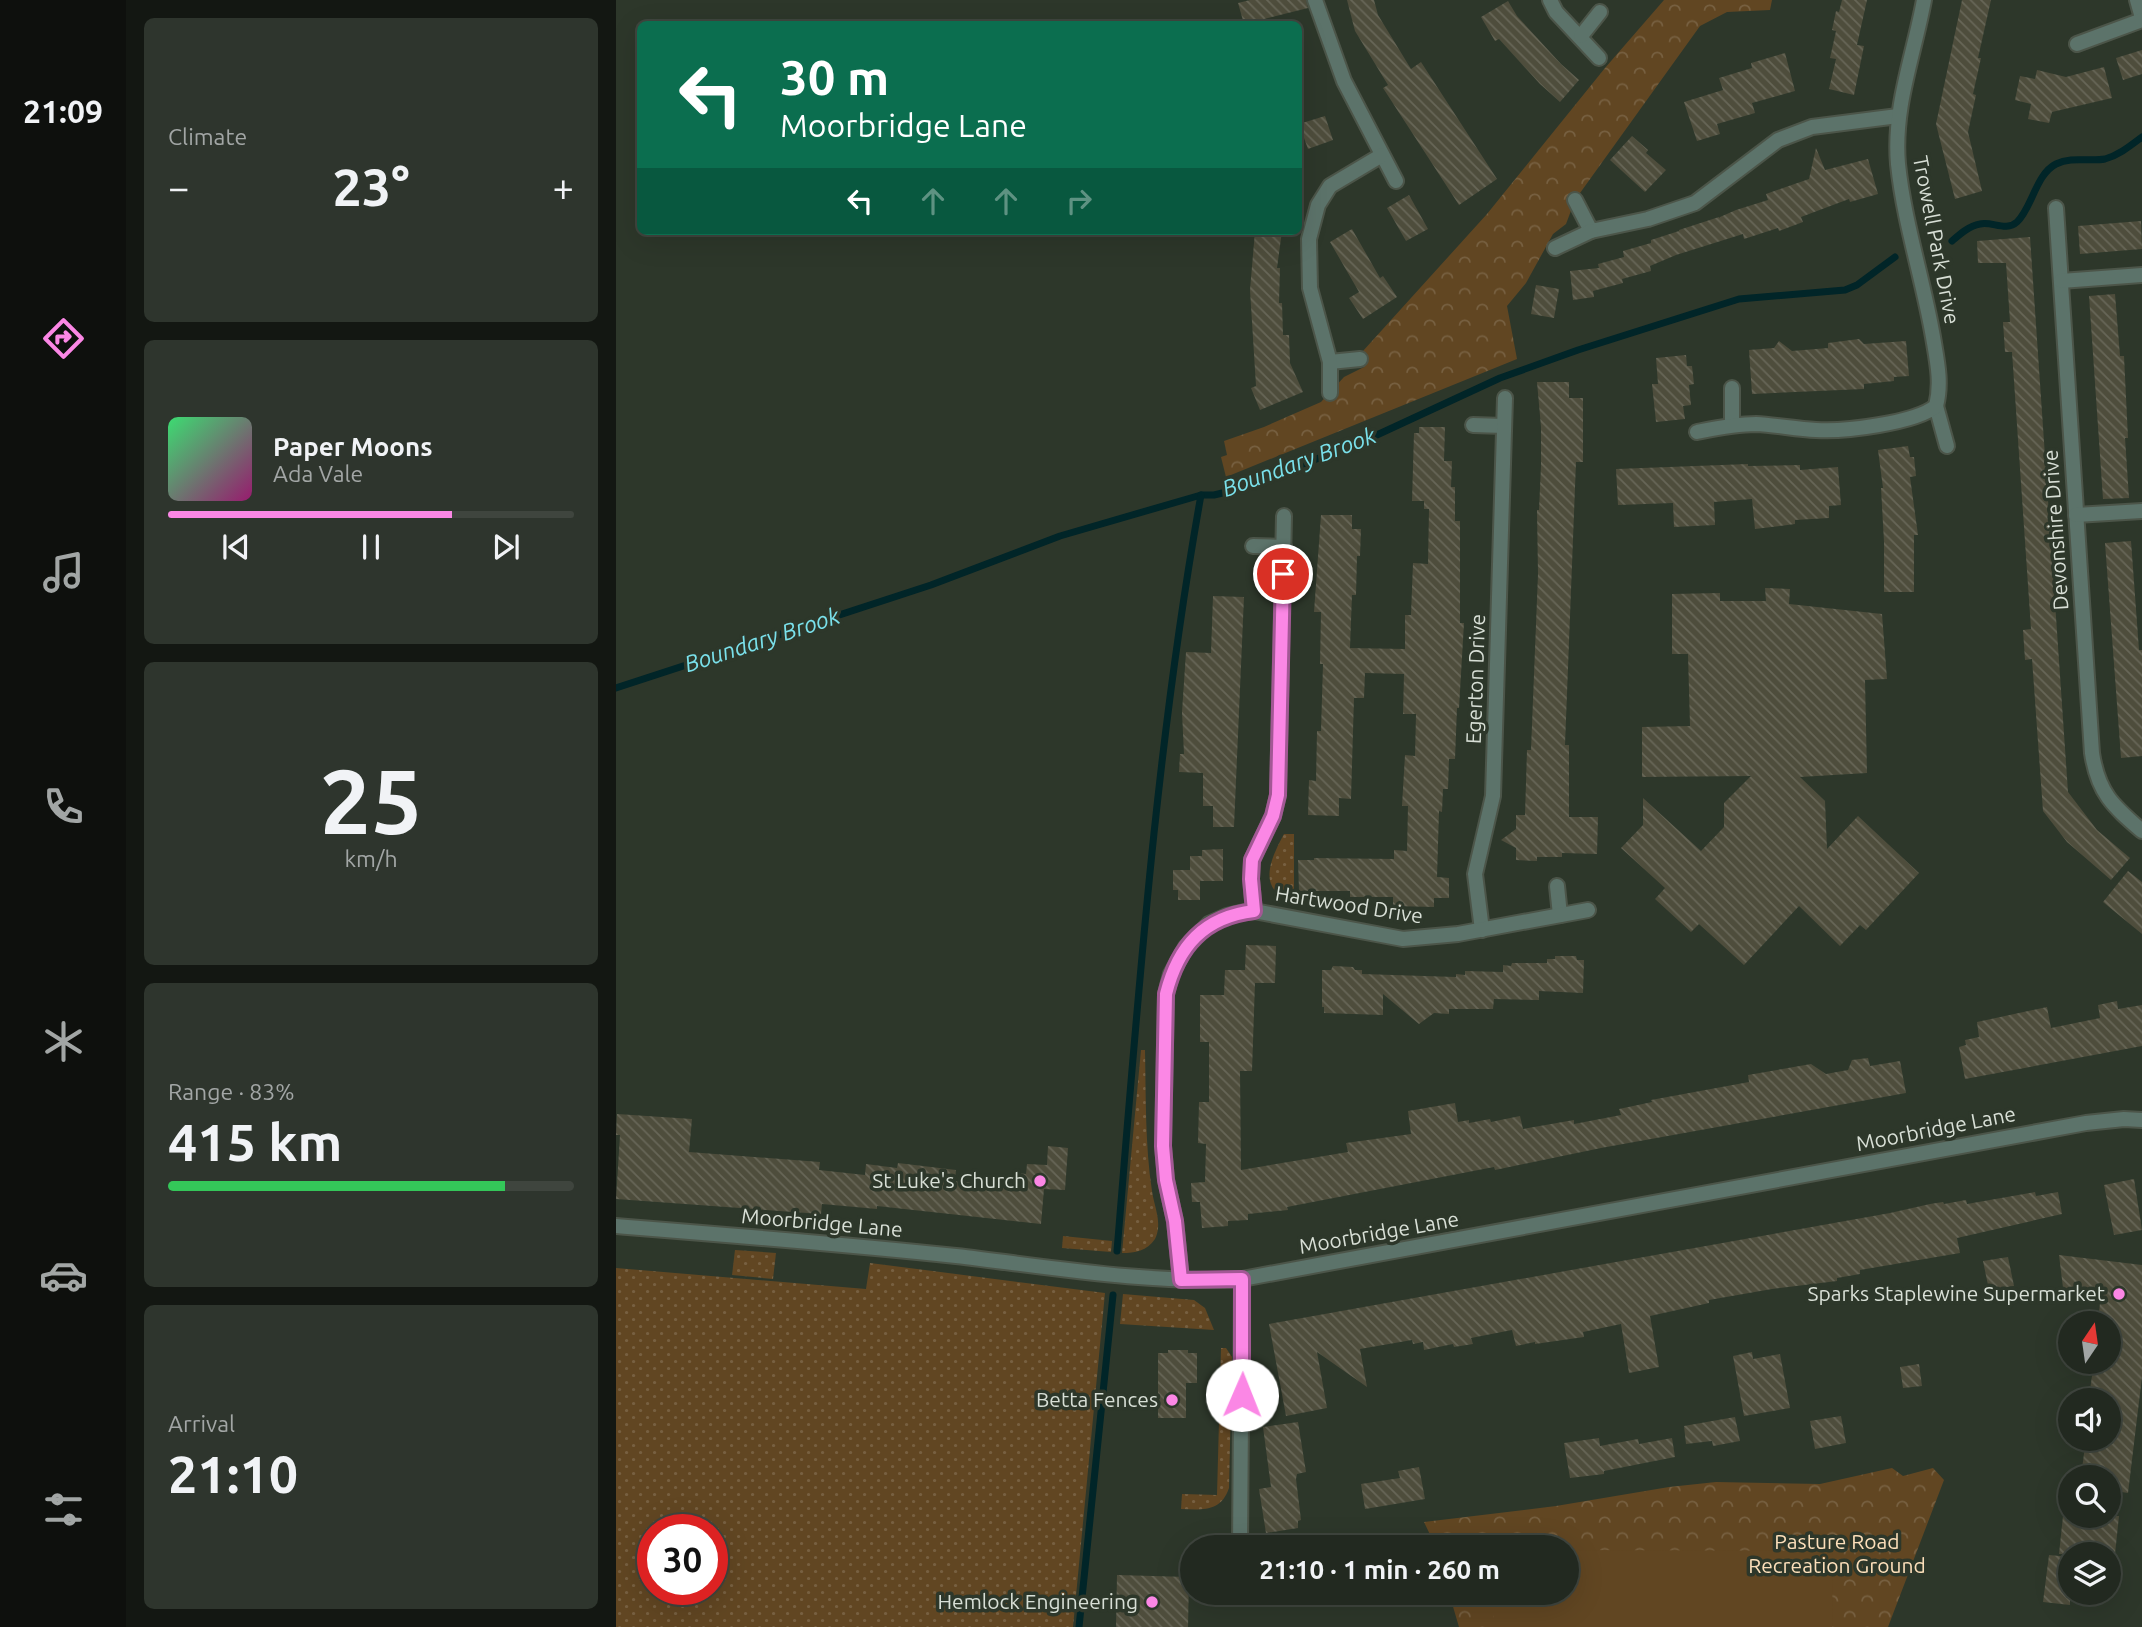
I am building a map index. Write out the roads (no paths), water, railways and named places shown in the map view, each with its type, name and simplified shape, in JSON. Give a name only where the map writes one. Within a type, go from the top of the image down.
[{"type":"street","points":[[1315,0],[1344,81],[1396,181]]},
{"type":"street","points":[[1550,0],[1556,12],[1599,58]]},
{"type":"street","name":"Trowell Park Drive","points":[[1924,0],[1898,116],[1898,163],[1928,310],[1939,376],[1936,406],[1947,446]]},
{"type":"street","points":[[2077,44],[2142,19],[2137,0]]},
{"type":"street","points":[[1581,36],[1600,12]]},
{"type":"street","points":[[1555,248],[1591,231],[1648,219],[1695,204],[1778,140],[1812,127],[1898,116]]},
{"type":"street","points":[[1330,393],[1330,362],[1310,288],[1309,239],[1318,205],[1330,186],[1382,155]]},
{"type":"street","points":[[1575,200],[1591,231]]},
{"type":"street","name":"Devonshire Drive","points":[[2056,208],[2095,772],[2098,784],[2113,806],[2142,831]]},
{"type":"street","points":[[2061,281],[2142,275]]},
{"type":"street","points":[[1330,362],[1360,359]]},
{"type":"street","points":[[1732,388],[1732,425]]},
{"type":"street","name":"Egerton Drive","points":[[1482,930],[1475,874],[1493,796],[1505,398]]},
{"type":"street","points":[[1698,432],[1732,425],[1757,424],[1836,430],[1906,419],[1922,415],[1936,406]]},
{"type":"street","points":[[1473,425],[1504,426]]},
{"type":"street","points":[[2076,515],[2142,511]]},
{"type":"street","points":[[1254,911],[1252,860],[1273,816],[1278,795],[1284,516]]},
{"type":"street","points":[[1253,546],[1284,547]]},
{"type":"street","points":[[1557,886],[1560,915]]},
{"type":"street","name":"Hartwood Drive","points":[[1181,1280],[1163,1146],[1166,994],[1171,974],[1186,947],[1199,933],[1209,924],[1227,916],[1254,911],[1404,939],[1432,938],[1588,910]]},
{"type":"street","name":"Moorbridge Lane","points":[[616,1226],[870,1247],[1181,1280],[1242,1279],[2086,1123],[2142,1120]]},
{"type":"street","points":[[1240,1535],[1242,1279]]},
{"type":"waterway","name":"Boundary Brook","points":[[1952,241],[1976,225],[2013,225],[2027,208],[2044,175],[2056,164],[2068,160],[2105,159],[2120,153],[2142,137]]},
{"type":"waterway","name":"Boundary Brook","points":[[616,688],[931,585],[1060,536],[1201,495],[1235,490],[1366,440],[1500,378],[1578,350],[1739,299],[1845,290],[1857,285],[1895,257]]},
{"type":"waterway","points":[[1117,1251],[1160,777],[1185,589],[1201,495]]},
{"type":"waterway","points":[[1079,1627],[1113,1295]]},
{"type":"place","name":"St Luke's Church","points":[[1040,1181]]},
{"type":"place","name":"Sparks Staplewine Supermarket","points":[[2119,1294]]},
{"type":"place","name":"Betta Fences","points":[[1172,1400]]},
{"type":"place","name":"Hemlock Engineering","points":[[1152,1602]]},
{"type":"park label","name":"Pasture Road Recreation Ground","points":[[1837,1554]]}]
